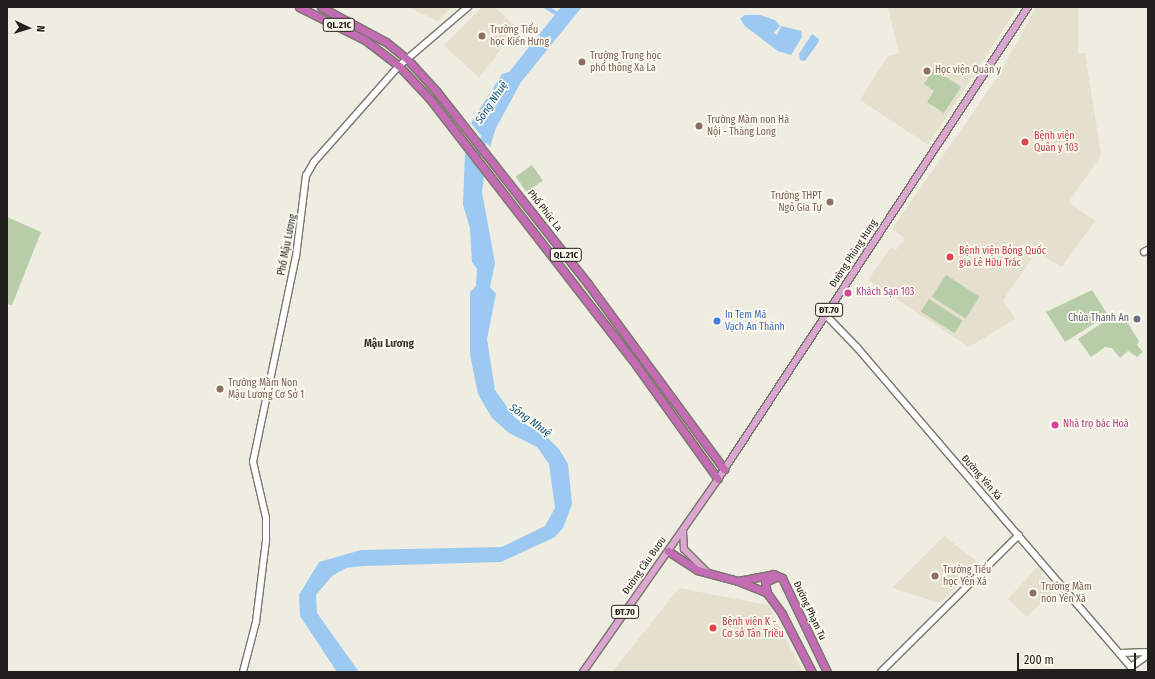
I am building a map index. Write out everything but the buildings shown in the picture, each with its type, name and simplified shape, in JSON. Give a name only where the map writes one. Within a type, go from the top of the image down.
[{"type":"highway","name":"QL.21C","points":[[298,7],[349,30],[399,66]]},
{"type":"highway","name":"QL.21C","points":[[321,7],[368,31],[408,60]]},
{"type":"highway","name":"Phố Phúc La","points":[[408,60],[465,127],[640,355]]},
{"type":"highway","name":"Phố Phúc La","points":[[399,66],[458,132],[633,361]]},
{"type":"highway","points":[[628,354],[634,349]]},
{"type":"highway","points":[[718,479],[633,361],[640,355],[724,469]]},
{"type":"highway","name":"Đường Phạm Tu","points":[[668,551],[681,562],[708,573],[738,580],[767,593]]},
{"type":"highway","name":"Đường Phạm Tu","points":[[738,580],[773,574],[780,576],[826,672]]},
{"type":"highway","points":[[780,576],[765,582],[767,593],[782,614],[812,672]]},
{"type":"main road","name":"Đường Phùng Hưng","points":[[696,510],[718,479],[1028,7]]},
{"type":"main road","name":"Đường Cầu Bươu","points":[[582,672],[696,510]]},
{"type":"main road","points":[[684,527],[681,541],[684,549],[708,573]]},
{"type":"street","name":"Phố Mậu Lương","points":[[243,672],[256,622],[266,540],[266,518],[253,470],[296,257],[306,176],[314,162],[399,66],[408,60],[468,7]]},
{"type":"street","name":"Đường Yên Xá","points":[[826,315],[1019,535],[1121,653],[1131,667],[1148,655]]},
{"type":"street","points":[[881,672],[1019,535]]},
{"type":"street","points":[[1121,653],[1148,652]]},
{"type":"shaded area","points":[[408,7],[452,7],[438,21]]},
{"type":"shaded area","name":"Trường Tiểu học Kiến Hưng","points":[[482,7],[495,7],[517,28],[479,78],[444,45]]},
{"type":"shaded area","name":"Học viện Quân y","points":[[888,7],[1018,7],[928,145],[860,100],[888,56],[899,54]]},
{"type":"shaded area","name":"Bệnh viện Quân y 103","points":[[1036,7],[1078,7],[1078,53],[1085,53],[1101,155],[1069,202],[1095,221],[1062,267],[1036,252],[1003,301],[1015,319],[969,347],[868,280],[891,247],[896,250],[905,238],[892,229],[999,75]]},
{"type":"shaded area","name":"Trường Tiểu học Yên Xá","points":[[944,536],[979,563],[940,603],[892,588]]},
{"type":"shaded area","name":"Trường Mầm non Yên Xá","points":[[1039,565],[1043,569],[1041,575],[1059,586],[1027,617],[1008,599]]},
{"type":"shaded area","name":"Bệnh viện K - Cơ sở Tân Triều","points":[[679,588],[768,605],[803,672],[612,672]]},
{"type":"green space","points":[[934,69],[961,87],[944,113],[927,102],[934,91],[924,84]]},
{"type":"green space","points":[[532,165],[543,181],[527,192],[516,176]]},
{"type":"green space","points":[[7,217],[41,232],[12,305],[7,304]]},
{"type":"green space","points":[[946,275],[980,297],[965,319],[932,297]]},
{"type":"green space","points":[[1092,290],[1108,315],[1065,342],[1046,312]]},
{"type":"green space","points":[[929,299],[963,321],[954,333],[921,312]]},
{"type":"green space","points":[[1111,317],[1117,322],[1124,317],[1139,341],[1137,345],[1143,352],[1137,357],[1128,351],[1120,358],[1112,348],[1105,347],[1091,357],[1078,339]]},
{"type":"water","points":[[561,7],[582,7],[521,82],[496,128],[490,147],[471,123],[502,74],[509,72]]},
{"type":"water","points":[[745,15],[760,15],[775,20],[780,26],[774,33],[777,35],[781,26],[801,31],[802,37],[791,55],[778,51],[745,26],[740,19]]},
{"type":"water","points":[[812,34],[819,39],[818,43],[805,61],[800,60],[799,54]]},
{"type":"water","points":[[465,153],[484,176],[482,192],[495,263],[490,287],[496,294],[487,339],[495,390],[515,418],[547,437],[559,449],[568,464],[572,504],[563,528],[555,537],[501,562],[363,566],[346,568],[332,576],[316,595],[317,613],[359,672],[337,672],[300,616],[299,595],[319,562],[361,550],[502,547],[545,526],[555,508],[549,464],[537,447],[509,433],[492,418],[478,394],[470,355],[470,292],[476,286],[477,269],[472,262],[470,228],[463,205]]},
{"type":"waterway","points":[[546,7],[556,13]]},
{"type":"waterway","name":"Sông Nhuệ","points":[[471,172],[487,129]]},
{"type":"place","name":"Trường Tiểu học Kiến Hưng","points":[[482,36]]},
{"type":"place","name":"Trường Trung học phổ thông Xa La","points":[[582,62]]},
{"type":"place","name":"Học viện Quân y","points":[[927,71]]},
{"type":"place","name":"Trường Mầm non Hà Nội - Thăng Long","points":[[699,126]]},
{"type":"place","name":"Bệnh viện Quân y 103","points":[[1025,142]]},
{"type":"place","name":"Trường THPT Ngô Gia Tự","points":[[830,202]]},
{"type":"place","name":"Bệnh viện Bỏng Quốc gia Lê Hữu Trác","points":[[950,257]]},
{"type":"place","name":"Khách Sạn 103","points":[[848,293]]},
{"type":"place","name":"Chùa Thanh An","points":[[1137,319]]},
{"type":"place","name":"In Tem Mã Vạch An Thành","points":[[717,321]]},
{"type":"place","name":"Trường Mầm Non Mậu Lương Cơ Sở 1","points":[[220,389]]},
{"type":"place","name":"Nhà trọ bác Hoà","points":[[1055,425]]},
{"type":"place","name":"Trường Tiểu học Yên Xá","points":[[935,576]]},
{"type":"place","name":"Trường Mầm non Yên Xá","points":[[1033,593]]},
{"type":"place","name":"Bệnh viện K - Cơ sở Tân Triều","points":[[713,628]]},
{"type":"district","name":"Mậu Lương","points":[[389,344]]}]
